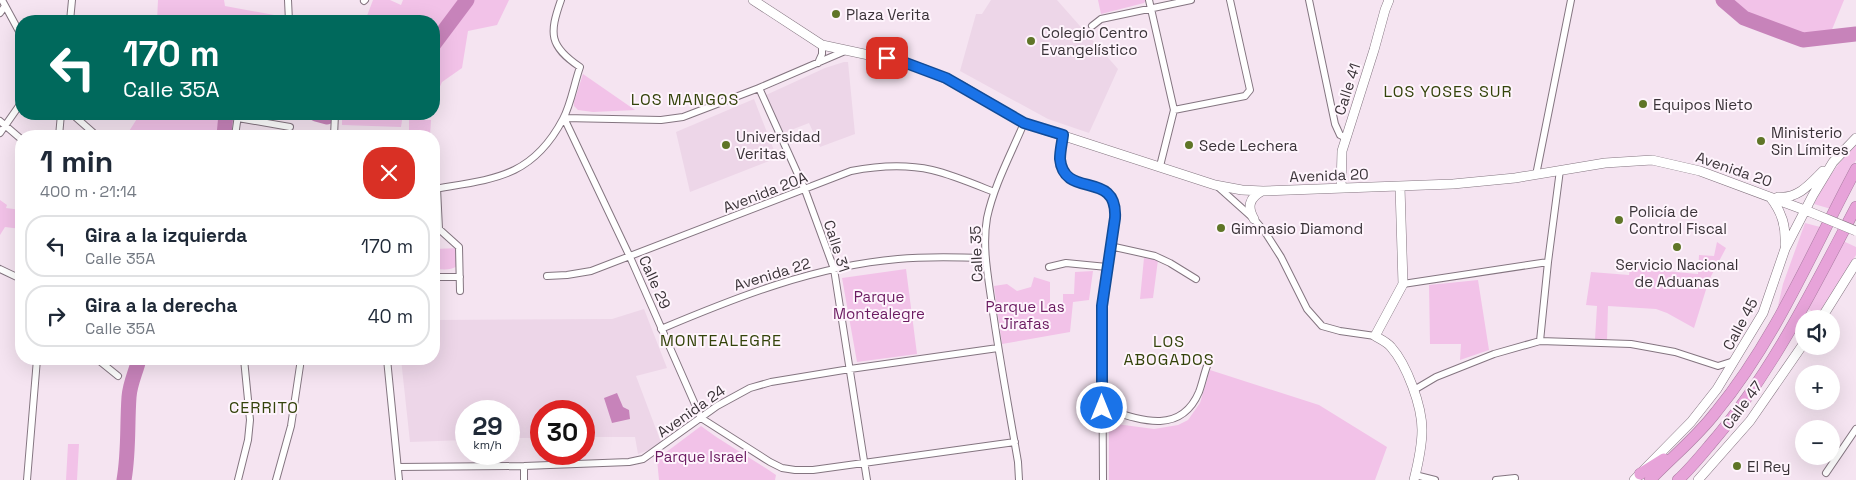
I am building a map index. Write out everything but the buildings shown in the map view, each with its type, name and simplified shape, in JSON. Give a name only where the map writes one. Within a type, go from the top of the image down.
[{"type":"highway","points":[[1641,478],[1681,449],[1716,413],[1747,370],[1780,317],[1856,169]]},
{"type":"highway","points":[[1680,479],[1720,433],[1754,389],[1794,324],[1856,206]]},
{"type":"main road","points":[[753,0],[822,45]]},
{"type":"main road","name":"Calle 41","points":[[1341,188],[1342,151],[1389,0]]},
{"type":"main road","name":"Avenida 20","points":[[822,45],[893,60],[926,70],[960,85],[1024,123],[1215,184],[1242,190],[1263,191],[1488,182],[1610,162],[1652,160],[1700,171],[1770,196],[1856,231]]},
{"type":"main road","name":"Calle 45","points":[[1641,478],[1691,422],[1725,378],[1764,313],[1784,248],[1807,212],[1833,162],[1856,138]]},
{"type":"main road","points":[[1770,196],[1787,198],[1792,196],[1803,190],[1833,162]]},
{"type":"main road","points":[[1400,186],[1403,284],[1375,336],[1390,345],[1400,360],[1414,390],[1422,428],[1421,448],[1414,478]]},
{"type":"main road","points":[[1254,219],[1249,210],[1250,203],[1256,194],[1263,191]]},
{"type":"main road","points":[[1770,196],[1777,205],[1786,230],[1784,248]]},
{"type":"main road","points":[[1827,310],[1856,263]]},
{"type":"main road","name":"Calle 47","points":[[1698,480],[1750,420],[1796,355]]},
{"type":"street","points":[[71,15],[72,0]]},
{"type":"street","points":[[288,0],[289,15]]},
{"type":"street","points":[[440,187],[492,178],[514,171],[530,161],[555,132],[564,118],[580,68],[565,57],[558,49],[555,41],[556,17],[561,0]]},
{"type":"street","points":[[1149,0],[1174,110],[1160,166]]},
{"type":"street","points":[[1092,26],[1101,19],[1151,10],[1191,0]]},
{"type":"street","points":[[1174,110],[1248,94],[1250,90],[1230,0]]},
{"type":"street","points":[[1309,0],[1335,124],[1340,135],[1346,138]]},
{"type":"street","points":[[1536,175],[1571,0]]},
{"type":"street","points":[[0,13],[4,3]]},
{"type":"street","points":[[4,3],[15,24]]},
{"type":"street","points":[[818,63],[822,54],[822,45]]},
{"type":"street","points":[[564,118],[675,119],[760,88],[846,50]]},
{"type":"street","name":"Calle 31","points":[[760,88],[805,190],[834,269],[867,480]]},
{"type":"street","points":[[0,134],[3,123],[15,110]]},
{"type":"street","name":"Calle 29","points":[[564,118],[630,256],[701,418]]},
{"type":"street","points":[[79,120],[90,130]]},
{"type":"street","points":[[257,120],[290,127]]},
{"type":"street","points":[[3,123],[15,134]]},
{"type":"street","name":"Calle 35","points":[[1019,480],[985,258],[987,218],[994,192],[1024,123]]},
{"type":"street","points":[[1063,135],[1060,158],[1066,174],[1076,181],[1107,192],[1114,199],[1116,209],[1102,306],[1103,480]]},
{"type":"street","name":"Avenida 20A","points":[[548,276],[567,276],[591,271],[851,171],[873,167],[896,166],[931,170],[994,192]]},
{"type":"street","points":[[1540,341],[1560,170]]},
{"type":"street","points":[[1215,184],[1254,219],[1265,232],[1281,257],[1307,309],[1322,326],[1340,331],[1375,336]]},
{"type":"street","points":[[440,229],[459,247],[460,291]]},
{"type":"street","points":[[1110,246],[1155,256],[1196,279]]},
{"type":"street","name":"Avenida 22","points":[[661,328],[733,298],[834,269],[896,259],[937,256],[985,258]]},
{"type":"street","points":[[1403,284],[1548,262]]},
{"type":"street","points":[[1049,267],[1066,263],[1107,268]]},
{"type":"street","points":[[0,269],[15,276]]},
{"type":"street","points":[[440,277],[460,277]]},
{"type":"street","points":[[1414,390],[1436,377],[1494,354],[1540,341],[1631,344],[1675,352],[1718,366],[1725,365],[1736,359]]},
{"type":"street","name":"Avenida 24","points":[[398,467],[524,466],[629,462],[643,459],[732,396],[750,388],[771,382],[850,369],[998,348]]},
{"type":"street","points":[[27,480],[37,365]]},
{"type":"street","points":[[104,365],[118,376]]},
{"type":"street","points":[[238,480],[248,440],[250,420],[245,365]]},
{"type":"street","points":[[276,480],[291,426],[300,365]]},
{"type":"street","points":[[388,365],[399,480]]},
{"type":"street","points":[[1102,408],[1148,421],[1171,419],[1180,415],[1192,404],[1199,392],[1207,366]]},
{"type":"street","points":[[1718,366],[1725,378]]},
{"type":"street","points":[[701,418],[770,462],[782,468],[795,470],[813,470],[865,464],[1014,442]]},
{"type":"street","points":[[1826,472],[1856,429]]},
{"type":"street","points":[[524,466],[524,480]]},
{"type":"street","points":[[1414,478],[1435,480]]},
{"type":"street","points":[[1496,480],[1515,478]]},
{"type":"shaded area","name":"Colegio Centro Evangelístico","points":[[991,0],[1057,0],[1118,69],[1089,133],[1048,119],[960,71],[976,14],[982,14]]},
{"type":"shaded area","name":"Universidad Veritas","points":[[848,62],[855,134],[820,147],[809,123],[781,134],[766,95],[825,68]]},
{"type":"shaded area","name":"Universidad Veritas","points":[[754,99],[777,158],[690,192],[676,132]]},
{"type":"shaded area","points":[[644,309],[667,368],[636,376],[662,445],[638,454],[635,437],[595,437],[595,400],[530,400],[530,438],[520,438],[520,400],[455,400],[455,440],[410,442],[402,365],[440,365],[440,320],[612,319]]},
{"type":"shaded area","points":[[617,393],[623,407],[629,410],[630,419],[612,423],[604,398]]},
{"type":"green space","points":[[158,0],[224,0],[225,6],[274,15],[157,15]]},
{"type":"green space","points":[[373,0],[390,0],[401,5],[403,0],[509,0],[497,25],[468,31],[462,68],[442,82],[440,86],[440,15],[367,15]]},
{"type":"green space","points":[[1098,0],[1146,0],[1144,3],[1101,14]]},
{"type":"green space","points":[[1733,0],[1844,0],[1831,32],[1804,35],[1747,15]]},
{"type":"green space","points":[[583,74],[635,110],[593,112],[578,110],[574,106],[574,102]]},
{"type":"green space","points":[[136,120],[223,120],[222,130],[130,130]]},
{"type":"green space","points":[[342,120],[402,120],[401,127],[342,125]]},
{"type":"green space","points":[[409,120],[431,120],[430,130],[409,130]]},
{"type":"green space","points":[[1856,145],[1856,160],[1831,209],[1814,204],[1832,173]]},
{"type":"green space","points":[[0,200],[7,205],[6,208],[15,209],[15,228],[5,227],[0,235]]},
{"type":"green space","points":[[1805,223],[1824,228],[1777,310],[1783,284]]},
{"type":"green space","points":[[1843,241],[1856,247],[1856,255],[1821,310],[1808,309]]},
{"type":"green space","points":[[1717,242],[1726,248],[1709,280],[1694,328],[1656,309],[1608,306],[1607,340],[1595,339],[1597,306],[1586,305],[1591,272],[1629,275],[1630,268],[1698,274],[1699,255],[1714,256]]},
{"type":"green space","points":[[459,248],[457,266],[449,269],[440,269],[440,249]]},
{"type":"green space","points":[[1144,258],[1158,260],[1153,298],[1140,299]]},
{"type":"green space","name":"Parque Montealegre","points":[[906,269],[917,354],[857,362],[842,278]]},
{"type":"green space","name":"Parque Las Jirafas","points":[[1093,271],[1089,300],[1073,302],[1070,332],[1002,344],[994,286],[1007,284],[1017,291],[1031,287],[1034,277],[1050,282],[1050,306],[1063,306],[1063,294],[1074,294],[1075,272]]},
{"type":"green space","points":[[1478,280],[1489,350],[1460,360],[1461,344],[1430,344],[1429,285]]},
{"type":"green space","points":[[1210,370],[1319,405],[1387,447],[1375,480],[1109,480],[1109,423],[1154,429],[1178,425],[1188,420],[1200,403]]},
{"type":"green space","name":"Parque Israel","points":[[701,426],[776,475],[775,480],[659,480],[657,459]]},
{"type":"green space","points":[[68,444],[79,444],[77,480],[66,480]]},
{"type":"waterway","points":[[440,36],[467,0]]},
{"type":"waterway","points":[[1723,0],[1744,18],[1803,40],[1856,34]]},
{"type":"waterway","points":[[225,120],[225,130]]},
{"type":"waterway","points":[[124,480],[127,459],[128,407],[137,365]]},
{"type":"place","name":"Plaza Verita","points":[[836,14]]},
{"type":"place","name":"Colegio Centro Evangelístico","points":[[1031,41]]},
{"type":"place","name":"Equipos Nieto","points":[[1643,104]]},
{"type":"place","name":"Ministerio Sin Límites","points":[[1761,141]]},
{"type":"place","name":"Universidad Veritas","points":[[726,145]]},
{"type":"place","name":"Sede Lechera","points":[[1189,145]]},
{"type":"place","name":"Policía de Control Fiscal","points":[[1619,220]]},
{"type":"place","name":"Gimnasio Diamond","points":[[1221,228]]},
{"type":"place","name":"Servicio Nacional de Aduanas","points":[[1677,247]]},
{"type":"place","name":"El Rey","points":[[1737,466]]},
{"type":"district","name":"LOS YOSES SUR","points":[[1448,91]]},
{"type":"district","name":"LOS MANGOS","points":[[685,99]]},
{"type":"district","name":"MONTEALEGRE","points":[[721,340]]},
{"type":"district","name":"LOS ABOGADOS","points":[[1169,350]]},
{"type":"district","name":"CERRITO","points":[[264,407]]},
{"type":"route","points":[[887,58],[946,78],[1024,123],[1063,135],[1060,158],[1066,174],[1071,179],[1083,184],[1102,189],[1114,199],[1115,218],[1102,306],[1102,408]]}]
